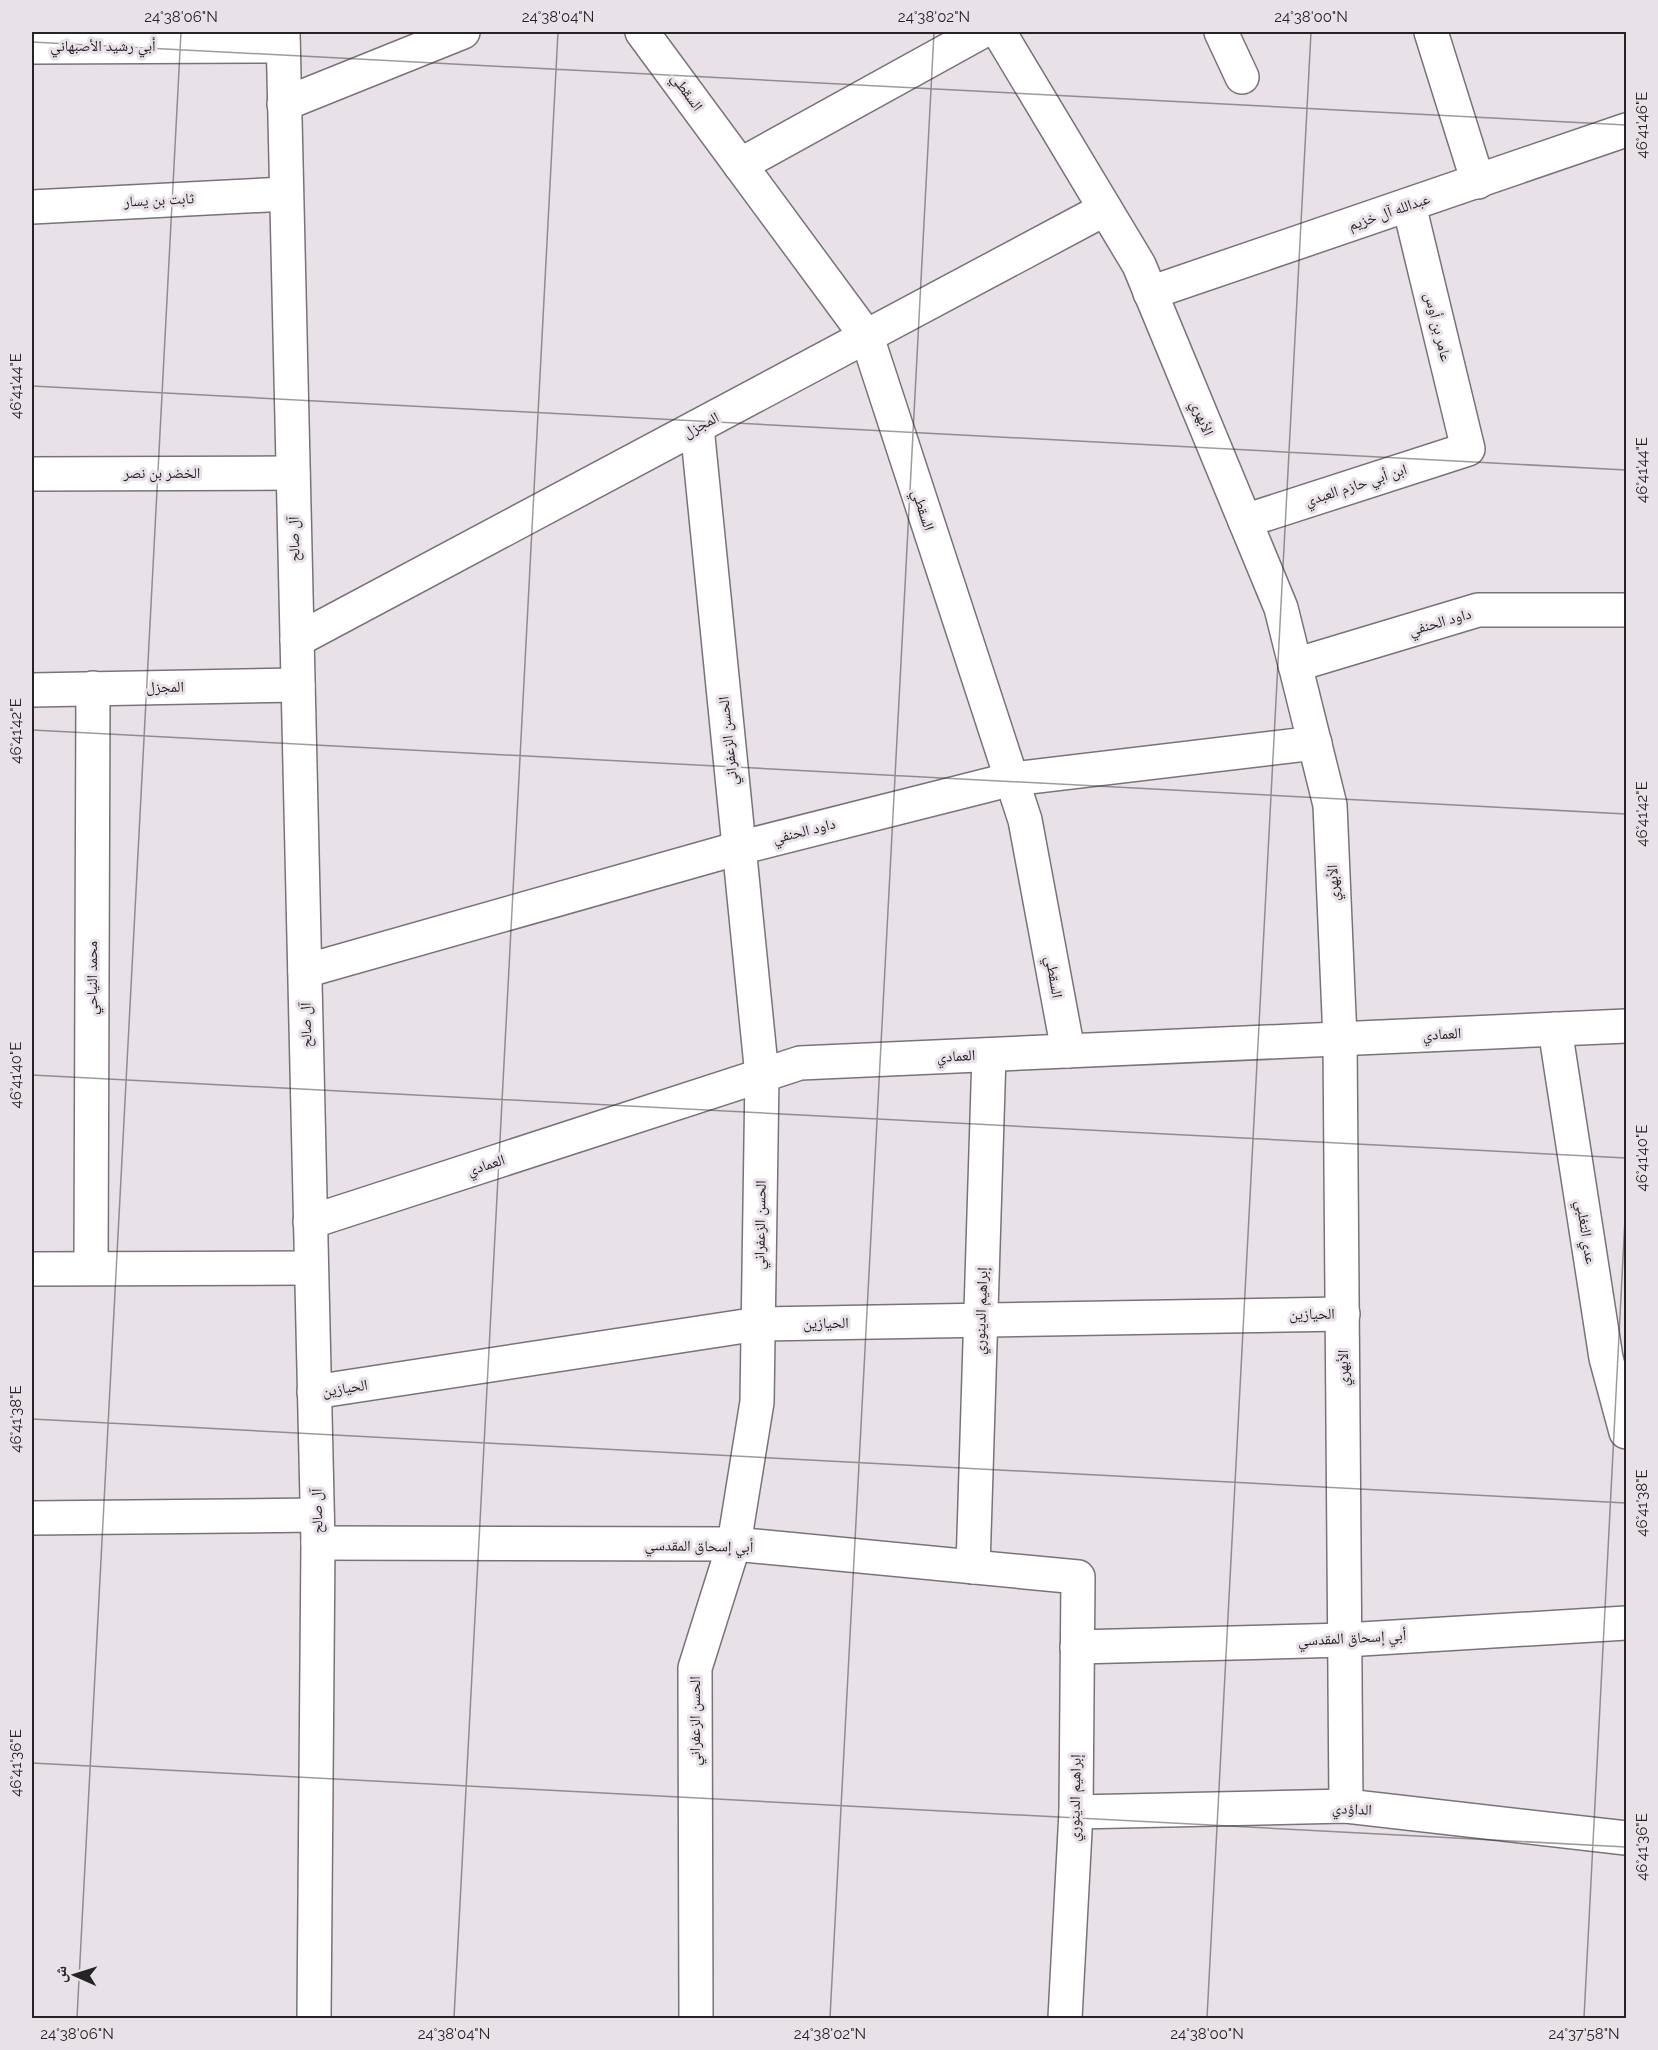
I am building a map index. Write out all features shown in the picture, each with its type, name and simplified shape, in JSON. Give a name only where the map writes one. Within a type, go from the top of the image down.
[{"type":"street","points":[[284,104],[463,32]]},
{"type":"street","name":"السقطي","points":[[642,32],[867,337],[1025,820],[1068,1051]]},
{"type":"street","points":[[740,165],[981,32]]},
{"type":"street","name":"الأبهري","points":[[999,32],[1139,266],[1281,608],[1330,805],[1341,1039],[1346,1806]]},
{"type":"street","points":[[1221,32],[1242,77]]},
{"type":"street","points":[[1431,32],[1478,182]]},
{"type":"street","name":"آل صالح","points":[[283,39],[318,1529],[314,2019]]},
{"type":"street","name":"أبي رشيد الأصبهاني","points":[[32,46],[283,39]]},
{"type":"street","name":"عبدالله آل خزيم","points":[[1150,293],[1626,130]]},
{"type":"street","name":"ثابت بن يسار","points":[[32,207],[286,194]]},
{"type":"street","name":"عامر بن أوس","points":[[1409,205],[1468,449]]},
{"type":"street","name":"المجزل","points":[[297,640],[1105,209]]},
{"type":"street","name":"الحسن الزعفراني","points":[[696,2019],[695,1668],[734,1544],[757,1402],[762,1076],[697,427]]},
{"type":"street","name":"ابن أبي حازم العبدي","points":[[1245,521],[1468,449]]},
{"type":"street","name":"الخضر بن نصر","points":[[32,474],[293,473]]},
{"type":"street","name":"داود الحنفي","points":[[1295,665],[1478,610],[1626,610]]},
{"type":"street","name":"المجزل","points":[[32,690],[298,685]]},
{"type":"street","name":"محمد النياحي","points":[[91,1268],[93,688]]},
{"type":"street","name":"داود الحنفي","points":[[305,971],[739,848],[1012,779],[1315,743]]},
{"type":"street","name":"العمادي","points":[[310,1222],[800,1063],[1626,1026]]},
{"type":"street","name":"عدي التغلبي","points":[[1555,1029],[1606,1358],[1626,1432]]},
{"type":"street","name":"إبراهيم الدينوري","points":[[973,1567],[989,1055]]},
{"type":"street","points":[[32,1269],[311,1268]]},
{"type":"street","name":"الحيازين","points":[[314,1392],[758,1324],[1343,1314]]},
{"type":"street","name":"أبي إسحاق المقدسي","points":[[32,1518],[734,1544],[1078,1577]]},
{"type":"street","name":"إبراهيم الدينوري","points":[[1065,2019],[1076,1812],[1078,1577]]},
{"type":"street","name":"أبي إسحاق المقدسي","points":[[1077,1647],[1345,1640],[1626,1623]]},
{"type":"street","name":"الداؤدي","points":[[1076,1812],[1346,1806],[1626,1838]]}]
